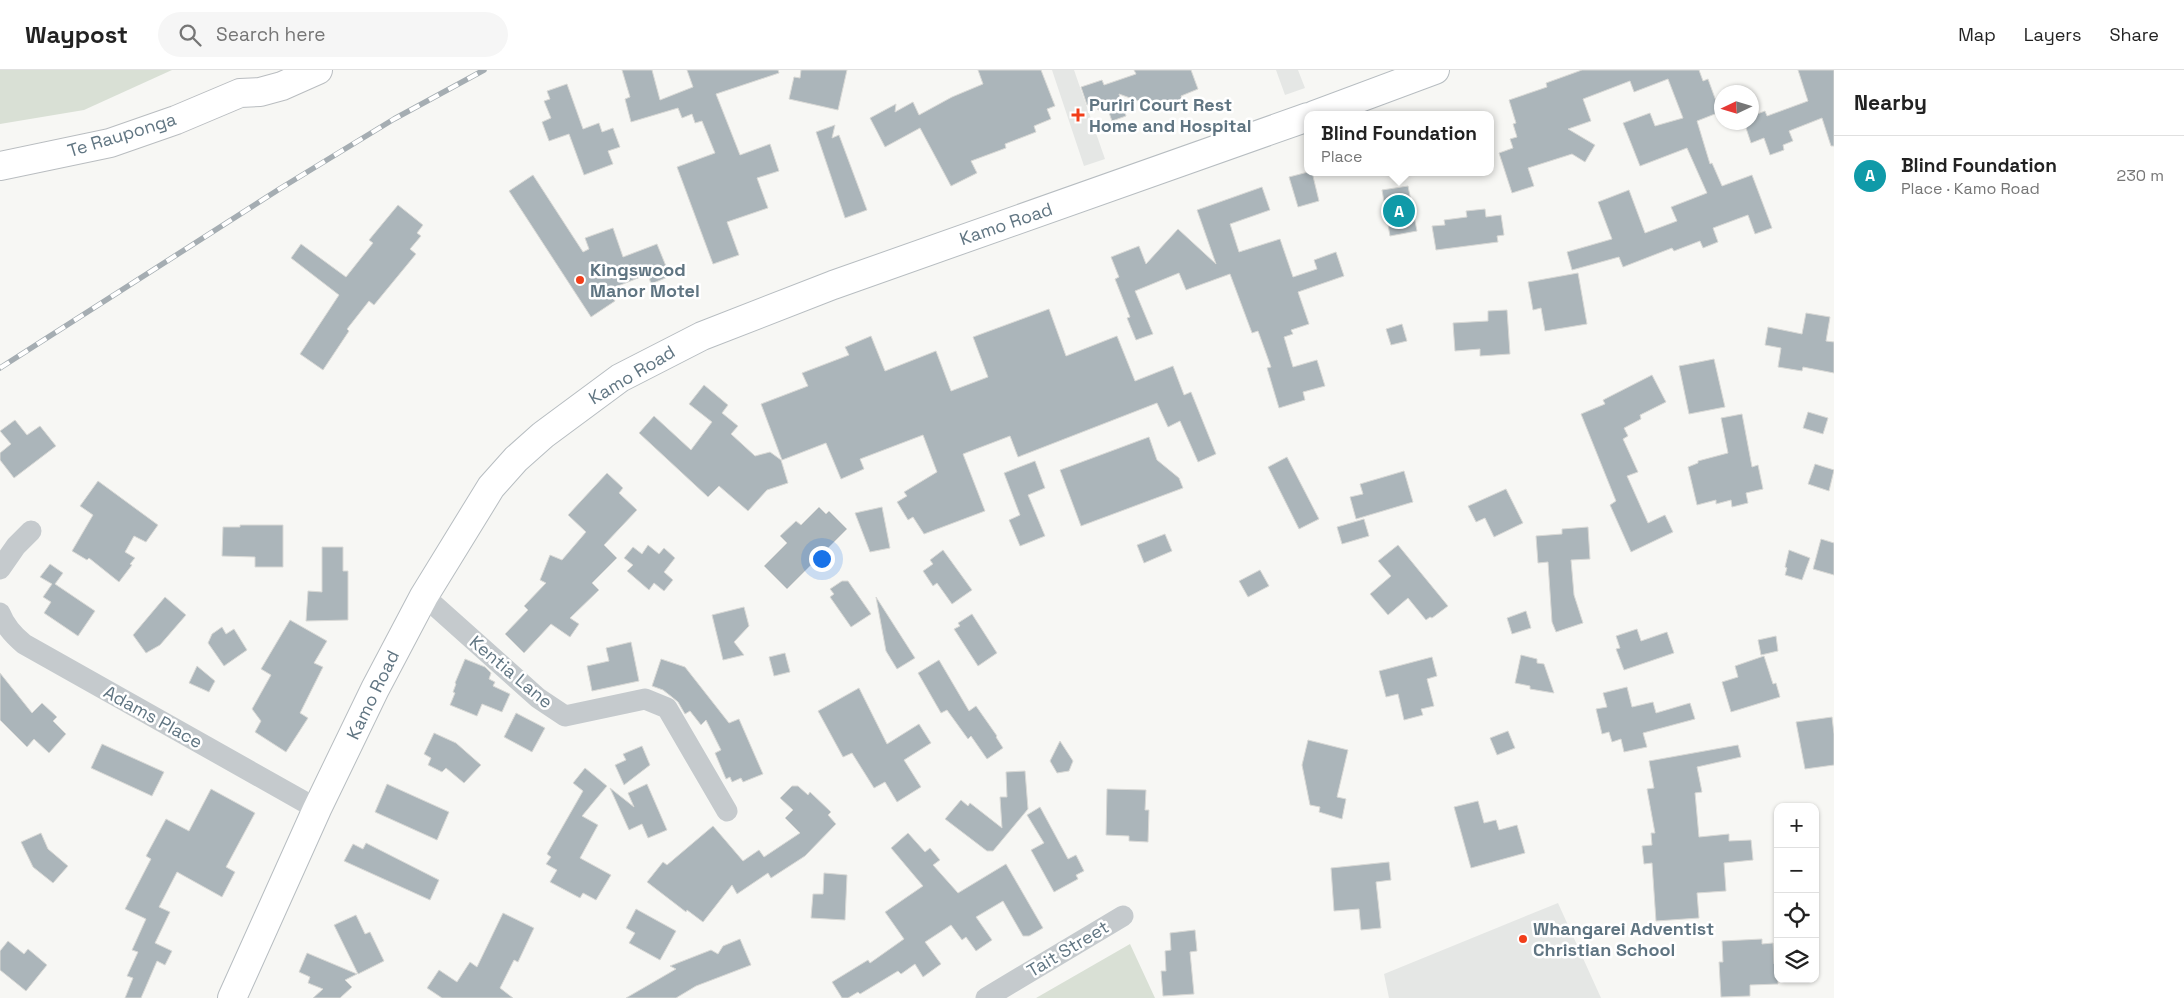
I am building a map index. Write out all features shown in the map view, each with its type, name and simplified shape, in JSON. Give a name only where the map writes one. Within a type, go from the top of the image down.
[{"type":"main road","name":"Te Rauponga","points":[[240,93],[254,77],[267,70]]},
{"type":"main road","name":"Te Rauponga","points":[[0,166],[110,143],[176,120],[240,93],[260,92],[282,86],[318,70]]},
{"type":"main road","points":[[1325,111],[1435,70]]},
{"type":"main road","name":"Kamo Road","points":[[232,998],[375,689],[424,596],[491,487],[516,459],[543,435],[599,392],[658,357],[702,336],[833,286],[1304,118]]},
{"type":"street","points":[[0,569],[16,546],[31,531]]},
{"type":"street","name":"Kentia Lane","points":[[424,596],[538,698],[565,716],[645,699],[667,708],[727,811]]},
{"type":"street","name":"Adams Place","points":[[0,613],[12,635],[24,644],[318,810]]},
{"type":"street","name":"Tait Street","points":[[986,998],[1123,916]]},
{"type":"shaded area","points":[[0,70],[172,70],[84,110],[0,124]]},
{"type":"shaded area","name":"Puriri Court Rest Home and Hospital","points":[[1052,70],[1074,70],[1105,159],[1084,166]]},
{"type":"shaded area","name":"Puriri Court Rest Home and Hospital","points":[[1276,70],[1298,70],[1305,88],[1285,95]]},
{"type":"shaded area","name":"Whangarei Adventist Christian School","points":[[1558,903],[1601,998],[1389,998],[1384,974]]},
{"type":"shaded area","points":[[1130,944],[1155,998],[1036,998]]},
{"type":"building","points":[[622,70],[652,70],[660,100],[693,87],[687,70],[778,70],[779,73],[716,94],[740,155],[770,144],[779,171],[757,178],[768,208],[727,222],[739,255],[713,264],[677,167],[715,153],[702,121],[695,123],[692,114],[682,118],[678,108],[631,122],[625,99],[630,97]]},
{"type":"building","points":[[801,70],[847,70],[838,110],[789,99],[794,77],[800,78]]},
{"type":"building","points":[[978,70],[1041,70],[1055,106],[1047,109],[1051,119],[1034,126],[1036,132],[1005,144],[1006,148],[971,161],[977,173],[951,186],[920,128],[885,147],[870,118],[896,104],[895,112],[913,102],[919,115],[952,97],[983,84]]},
{"type":"building","points":[[1134,70],[1191,70],[1198,89],[1181,96],[1182,99],[1158,108],[1119,94],[1126,116],[1112,121],[1107,107],[1098,110],[1096,103],[1087,105],[1081,87],[1102,80],[1104,85],[1136,74]]},
{"type":"building","points":[[1582,70],[1699,70],[1703,81],[1708,79],[1714,96],[1714,114],[1697,121],[1710,164],[1712,163],[1722,186],[1752,175],[1772,228],[1755,234],[1748,215],[1713,228],[1718,242],[1703,248],[1700,241],[1674,251],[1672,248],[1623,267],[1619,257],[1572,270],[1567,252],[1612,239],[1598,202],[1629,190],[1645,233],[1677,221],[1671,207],[1707,193],[1687,148],[1640,166],[1623,123],[1650,113],[1655,126],[1683,118],[1668,79],[1634,92],[1630,81],[1583,99],[1591,121],[1568,129],[1595,145],[1585,162],[1572,154],[1528,168],[1534,186],[1512,193],[1499,153],[1513,148],[1510,139],[1517,137],[1513,124],[1516,123],[1509,100],[1547,87],[1546,83]]},
{"type":"building","points":[[1798,70],[1834,70],[1834,146],[1831,146],[1822,118],[1789,131],[1793,141],[1783,145],[1784,150],[1770,155],[1764,138],[1751,143],[1747,130],[1759,130],[1759,113],[1765,111],[1767,116],[1808,101]]},
{"type":"building","points":[[567,84],[583,129],[599,123],[602,132],[613,128],[620,147],[608,151],[613,164],[584,175],[569,134],[549,141],[542,122],[551,118],[544,101],[550,99],[547,91]]},
{"type":"building","points":[[835,125],[832,138],[839,135],[867,210],[845,218],[816,132]]},
{"type":"building","points":[[1304,173],[1304,176],[1313,176],[1319,201],[1298,207],[1289,177]]},
{"type":"building","points":[[533,175],[583,252],[589,249],[585,238],[613,228],[623,257],[657,244],[670,276],[651,284],[648,274],[608,290],[615,301],[591,317],[509,191]]},
{"type":"building","points":[[1408,186],[1417,231],[1390,236],[1382,190]]},
{"type":"building","points":[[1262,187],[1270,210],[1230,224],[1239,252],[1280,239],[1293,277],[1317,269],[1314,260],[1336,252],[1344,276],[1298,292],[1309,324],[1291,330],[1293,334],[1284,337],[1293,367],[1317,360],[1325,386],[1303,392],[1305,400],[1279,408],[1267,368],[1271,367],[1258,331],[1252,333],[1230,274],[1186,290],[1179,273],[1135,291],[1153,334],[1136,340],[1127,318],[1130,317],[1115,279],[1119,277],[1111,257],[1139,246],[1146,264],[1178,229],[1216,264],[1197,210]]},
{"type":"building","points":[[398,205],[423,225],[417,233],[421,236],[410,249],[416,254],[374,305],[369,301],[347,329],[349,331],[323,370],[300,354],[339,295],[291,258],[301,244],[346,277],[373,243],[369,240]]},
{"type":"building","points":[[1485,209],[1486,217],[1501,215],[1504,235],[1497,236],[1498,242],[1436,250],[1432,226],[1445,225],[1444,220],[1467,217],[1466,211]]},
{"type":"building","points":[[1578,273],[1587,324],[1545,331],[1541,308],[1533,310],[1528,282]]},
{"type":"building","points":[[1049,309],[1066,356],[1117,336],[1135,381],[1173,366],[1184,395],[1191,392],[1216,454],[1198,462],[1180,421],[1168,427],[1157,403],[1018,457],[1010,436],[963,454],[985,511],[924,534],[913,517],[908,520],[897,502],[907,496],[904,492],[937,472],[923,435],[860,459],[864,469],[841,479],[826,443],[782,460],[761,404],[808,386],[802,373],[849,355],[845,347],[871,336],[885,371],[936,351],[951,391],[988,377],[973,337]]},
{"type":"building","points":[[1507,310],[1510,354],[1480,356],[1480,349],[1455,351],[1453,323],[1488,321],[1488,311]]},
{"type":"building","points":[[1806,313],[1830,317],[1826,341],[1834,342],[1834,373],[1803,367],[1802,371],[1778,367],[1781,348],[1765,345],[1768,327],[1802,334]]},
{"type":"building","points":[[1402,324],[1407,341],[1391,345],[1386,329]]},
{"type":"building","points":[[1714,359],[1725,407],[1689,414],[1679,366]]},
{"type":"building","points":[[1652,375],[1666,402],[1640,415],[1641,419],[1624,428],[1628,436],[1623,439],[1638,472],[1627,476],[1648,523],[1665,515],[1673,532],[1631,552],[1610,505],[1616,501],[1581,414],[1605,404],[1603,400]]},
{"type":"building","points":[[704,385],[728,405],[722,413],[738,426],[731,434],[755,456],[770,452],[781,460],[788,483],[767,490],[748,511],[719,486],[708,497],[639,433],[654,416],[691,450],[712,422],[689,404]]},
{"type":"building","points":[[1808,412],[1828,418],[1823,434],[1803,428]]},
{"type":"building","points":[[1742,414],[1752,467],[1758,465],[1763,489],[1746,493],[1748,503],[1732,507],[1731,500],[1716,504],[1716,500],[1697,505],[1688,467],[1698,463],[1698,461],[1728,453],[1721,418]]},
{"type":"building","points":[[15,420],[27,435],[40,426],[56,446],[14,478],[0,460],[0,453],[11,444],[0,431]]},
{"type":"building","points":[[1149,437],[1157,460],[1179,478],[1183,488],[1081,526],[1060,470]]},
{"type":"building","points":[[1287,457],[1319,519],[1299,529],[1268,467]]},
{"type":"building","points":[[1035,461],[1045,488],[1028,495],[1045,536],[1020,546],[1009,520],[1020,515],[1004,473]]},
{"type":"building","points":[[1815,464],[1834,470],[1829,491],[1808,484]]},
{"type":"building","points":[[1404,471],[1413,502],[1356,519],[1350,497],[1363,494],[1360,484]]},
{"type":"building","points":[[607,473],[623,488],[619,493],[637,510],[604,545],[617,558],[592,583],[599,590],[570,618],[579,624],[570,637],[551,624],[524,653],[505,634],[528,610],[524,606],[546,583],[540,580],[550,555],[562,560],[586,532],[568,515]]},
{"type":"building","points":[[98,481],[158,525],[146,542],[134,536],[125,552],[135,558],[119,582],[89,558],[87,560],[72,551],[93,515],[80,506]]},
{"type":"building","points":[[1506,489],[1523,523],[1494,537],[1485,518],[1476,522],[1468,506]]},
{"type":"building","points":[[819,507],[826,514],[829,511],[847,529],[787,589],[764,566],[787,543],[780,536],[796,521],[801,525]]},
{"type":"building","points":[[882,507],[890,548],[870,552],[855,513]]},
{"type":"building","points":[[1364,519],[1369,536],[1342,544],[1337,527]]},
{"type":"building","points":[[240,525],[283,525],[283,567],[255,567],[255,557],[222,556],[223,527],[240,527]]},
{"type":"building","points":[[1588,527],[1590,559],[1571,560],[1574,595],[1583,623],[1556,632],[1552,622],[1548,562],[1538,563],[1536,536],[1562,534],[1562,529]]},
{"type":"building","points":[[1165,534],[1172,551],[1144,563],[1137,545]]},
{"type":"building","points":[[1821,539],[1834,543],[1834,575],[1813,569]]},
{"type":"building","points":[[648,545],[659,554],[664,548],[675,558],[664,572],[673,580],[664,591],[654,583],[649,590],[627,571],[633,565],[624,558],[633,547],[642,554]]},
{"type":"building","points":[[1398,545],[1448,606],[1432,618],[1430,617],[1426,620],[1408,598],[1388,615],[1370,594],[1391,576],[1378,561]]},
{"type":"building","points":[[322,547],[343,547],[343,571],[348,571],[348,620],[306,621],[308,591],[322,592]]},
{"type":"building","points":[[943,550],[972,590],[952,604],[937,583],[933,586],[923,571],[933,564],[930,560]]},
{"type":"building","points":[[1789,550],[1810,558],[1802,580],[1785,575]]},
{"type":"building","points":[[50,564],[63,573],[55,584],[95,611],[78,636],[44,613],[51,602],[43,597],[52,584],[40,577]]},
{"type":"building","points":[[1260,570],[1269,586],[1248,597],[1239,581]]},
{"type":"building","points":[[842,581],[848,581],[871,614],[851,627],[830,597],[834,594],[830,589]]},
{"type":"building","points":[[165,597],[186,615],[160,645],[146,653],[133,635]]},
{"type":"building","points":[[876,597],[915,658],[897,669],[886,651]]},
{"type":"building","points":[[744,607],[749,626],[734,642],[744,655],[723,660],[712,615]]},
{"type":"building","points":[[1526,611],[1531,628],[1512,634],[1507,618]]},
{"type":"building","points":[[972,614],[997,653],[978,666],[954,629],[960,626],[958,623]]},
{"type":"building","points":[[290,620],[327,641],[314,663],[323,667],[300,713],[308,718],[286,752],[255,732],[261,721],[252,709],[271,675],[261,669]]},
{"type":"building","points":[[222,627],[226,634],[234,629],[247,650],[224,666],[208,643],[212,634]]},
{"type":"building","points":[[1637,629],[1641,641],[1667,632],[1674,653],[1624,670],[1616,649],[1620,648],[1616,636]]},
{"type":"building","points":[[1776,636],[1778,651],[1761,655],[1758,640]]},
{"type":"building","points":[[631,642],[639,681],[592,691],[587,666],[609,661],[606,648]]},
{"type":"building","points":[[785,653],[790,672],[774,676],[769,657]]},
{"type":"building","points":[[1521,655],[1537,659],[1537,663],[1544,664],[1554,693],[1530,689],[1530,686],[1515,683]]},
{"type":"building","points":[[1764,656],[1773,684],[1776,683],[1780,697],[1731,712],[1722,682],[1738,677],[1735,666]]},
{"type":"building","points":[[1432,657],[1437,676],[1427,679],[1434,706],[1421,709],[1423,715],[1404,720],[1398,694],[1386,697],[1379,671]]},
{"type":"building","points":[[465,659],[485,667],[491,673],[489,679],[495,682],[493,686],[510,694],[502,712],[482,704],[477,716],[450,705],[455,693],[453,692],[455,683]]},
{"type":"building","points":[[661,659],[685,667],[729,723],[739,719],[763,774],[743,782],[741,778],[732,782],[730,777],[726,779],[715,753],[721,750],[706,720],[701,725],[690,711],[685,714],[678,702],[663,690],[652,686]]},
{"type":"building","points":[[939,660],[969,711],[976,706],[1003,748],[987,759],[971,736],[968,739],[947,710],[941,713],[918,673]]},
{"type":"building","points":[[197,666],[215,681],[209,692],[189,683]]},
{"type":"building","points":[[0,673],[32,713],[42,703],[57,717],[53,721],[66,734],[49,753],[34,739],[27,747],[0,720]]},
{"type":"building","points":[[1627,687],[1632,707],[1653,702],[1656,713],[1690,703],[1695,719],[1643,733],[1647,747],[1624,752],[1621,739],[1612,742],[1609,732],[1602,734],[1596,709],[1607,707],[1603,693]]},
{"type":"building","points":[[859,688],[887,744],[919,724],[931,743],[904,760],[921,787],[897,802],[885,782],[874,788],[852,753],[843,757],[818,711]]},
{"type":"building","points":[[516,713],[545,728],[532,752],[504,737]]},
{"type":"building","points":[[1832,717],[1834,765],[1805,769],[1796,722]]},
{"type":"building","points":[[1508,731],[1515,748],[1497,755],[1490,738]]},
{"type":"building","points":[[434,733],[456,743],[481,765],[464,783],[446,768],[442,772],[428,765],[431,758],[424,754]]},
{"type":"building","points":[[1308,740],[1348,750],[1337,797],[1346,799],[1342,819],[1319,812],[1320,807],[1310,805],[1302,765]]},
{"type":"building","points":[[1060,741],[1073,761],[1069,771],[1057,773],[1050,761]]},
{"type":"building","points":[[102,744],[164,772],[152,796],[91,768]]},
{"type":"building","points":[[1738,745],[1741,757],[1697,767],[1702,792],[1695,793],[1699,837],[1729,834],[1729,841],[1751,840],[1753,860],[1724,863],[1726,891],[1697,893],[1699,918],[1656,921],[1652,863],[1644,864],[1642,846],[1652,845],[1651,833],[1655,833],[1647,789],[1654,788],[1649,761]]},
{"type":"building","points":[[642,746],[650,765],[624,785],[615,765],[626,760],[623,754]]},
{"type":"building","points":[[585,768],[607,786],[582,816],[598,825],[580,858],[611,875],[596,900],[583,893],[580,898],[550,882],[557,870],[546,864],[551,857],[547,854],[583,791],[573,783]]},
{"type":"building","points":[[1025,771],[1028,809],[993,851],[987,851],[945,819],[961,800],[968,806],[970,803],[1002,828],[1000,797],[1007,797],[1006,772]]},
{"type":"building","points":[[387,784],[449,812],[437,840],[375,812]]},
{"type":"building","points":[[647,784],[667,830],[648,838],[642,824],[629,830],[610,788],[634,807],[628,793]]},
{"type":"building","points":[[792,786],[798,786],[808,795],[810,792],[831,812],[828,815],[836,824],[805,856],[771,878],[768,873],[737,894],[732,885],[703,922],[687,910],[686,912],[647,882],[663,862],[667,865],[713,826],[743,861],[759,850],[764,857],[800,833],[785,818],[793,810],[780,798]]},
{"type":"building","points":[[211,789],[255,813],[226,867],[235,872],[222,897],[177,872],[159,907],[170,912],[155,943],[172,951],[165,965],[157,961],[141,998],[125,998],[133,978],[127,976],[138,952],[132,950],[146,919],[125,909],[151,859],[146,856],[166,819],[189,831]]},
{"type":"building","points":[[1107,789],[1146,790],[1145,810],[1149,810],[1148,842],[1129,841],[1129,836],[1106,835]]},
{"type":"building","points":[[1478,801],[1484,823],[1496,820],[1499,830],[1517,825],[1525,853],[1471,868],[1454,807]]},
{"type":"building","points":[[1040,807],[1068,859],[1076,855],[1084,871],[1076,875],[1078,879],[1054,892],[1031,850],[1044,843],[1027,815]]},
{"type":"building","points":[[41,833],[48,849],[68,866],[53,883],[33,867],[21,842]]},
{"type":"building","points":[[908,833],[925,852],[930,848],[940,860],[933,865],[958,893],[1006,864],[1043,928],[1029,936],[1023,936],[1003,901],[976,917],[992,940],[976,951],[966,937],[962,940],[951,925],[925,942],[941,964],[923,977],[915,964],[901,974],[898,971],[860,994],[858,992],[848,998],[842,998],[832,982],[868,960],[870,963],[904,939],[885,912],[923,886],[891,848]]},
{"type":"building","points":[[366,843],[439,880],[430,900],[344,861],[353,844],[363,849]]},
{"type":"building","points":[[1389,862],[1391,880],[1376,882],[1381,928],[1361,930],[1359,909],[1334,911],[1331,868]]},
{"type":"building","points":[[824,873],[847,875],[845,920],[811,918],[813,894],[823,894]]},
{"type":"building","points":[[636,909],[676,931],[660,960],[629,943],[635,933],[626,928]]},
{"type":"building","points":[[503,913],[534,928],[518,962],[514,960],[500,988],[513,998],[442,998],[427,988],[439,970],[457,982],[470,962],[477,967]]},
{"type":"building","points":[[356,915],[365,934],[370,932],[384,961],[358,974],[334,925]]},
{"type":"building","points":[[1195,930],[1197,951],[1190,952],[1194,994],[1163,996],[1161,971],[1166,971],[1165,951],[1171,950],[1170,933]]},
{"type":"building","points":[[740,939],[751,965],[696,986],[676,998],[626,998],[676,969],[670,966],[711,950],[718,954],[723,946]]},
{"type":"building","points":[[1762,939],[1762,944],[1773,943],[1774,983],[1778,984],[1750,985],[1750,996],[1721,997],[1719,962],[1723,962],[1722,941]]},
{"type":"building","points":[[8,941],[24,954],[28,949],[47,965],[26,991],[0,970],[0,951]]},
{"type":"building","points":[[307,953],[357,974],[345,980],[352,987],[340,998],[313,998],[323,989],[308,983],[310,977],[299,972]]},
{"type":"railway","points":[[0,368],[281,188],[394,119],[484,70]]},
{"type":"place","name":"Puriri Court Rest Home and Hospital","points":[[1078,115]]},
{"type":"place","name":"Blind Foundation","points":[[1399,211]]},
{"type":"place","name":"Kingswood Manor Motel","points":[[580,280]]},
{"type":"place","name":"Whangarei Adventist Christian School","points":[[1523,939]]}]
